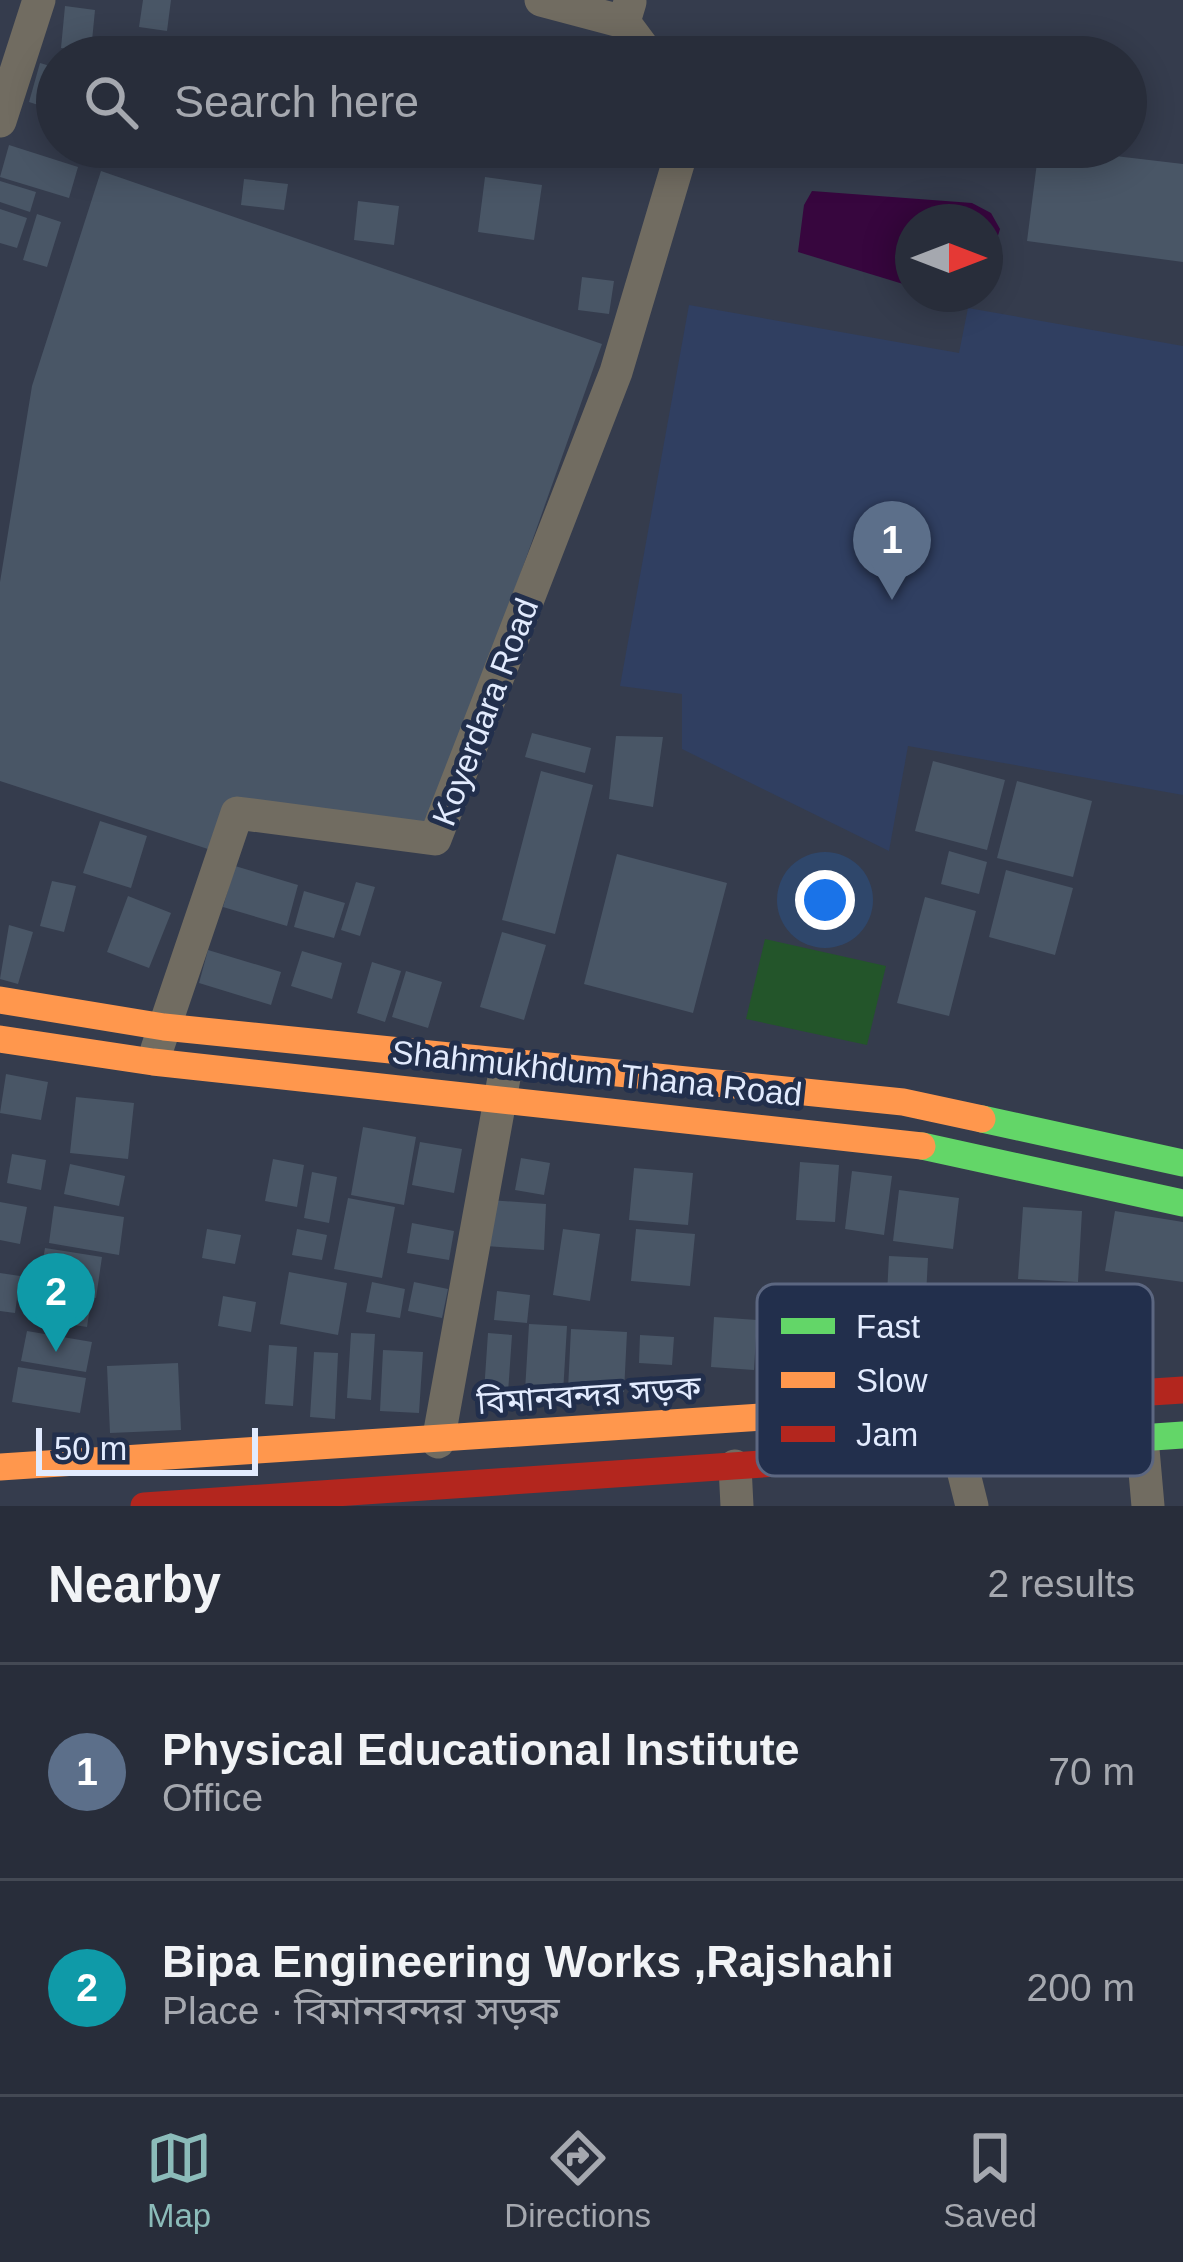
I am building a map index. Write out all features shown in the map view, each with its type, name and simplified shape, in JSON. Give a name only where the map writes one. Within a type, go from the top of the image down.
[{"type":"main road","name":"Shahmukhdum Thana Road","points":[[0,1000],[164,1027],[903,1102],[1183,1163]]},
{"type":"main road","name":"Shahmukhdum Thana Road","points":[[0,1039],[153,1062],[897,1141],[1183,1203]]},
{"type":"main road","name":"বিমানবন্দর সড়ক","points":[[1153,1392],[1183,1390]]},
{"type":"main road","name":"বিমানবন্দর সড়ক","points":[[0,1467],[757,1420]]},
{"type":"main road","points":[[1153,1437],[1183,1435]]},
{"type":"main road","points":[[144,1506],[757,1464]]},
{"type":"street","points":[[0,121],[39,0]]},
{"type":"street","points":[[541,0],[627,11]]},
{"type":"street","name":"Koyerdara Road","points":[[153,1062],[237,813],[435,839],[616,372],[676,168]]},
{"type":"street","points":[[438,1442],[506,1062]]},
{"type":"street","points":[[735,1466],[737,1506]]},
{"type":"street","points":[[964,1476],[972,1506]]},
{"type":"street","points":[[1145,1476],[1148,1506]]},
{"type":"shaded area","points":[[812,191],[974,204],[895,204],[895,282],[798,252],[804,205]]},
{"type":"shaded area","points":[[689,305],[959,353],[967,312],[991,312],[1183,346],[1183,795],[908,746],[889,851],[682,749],[682,694],[620,686]]},
{"type":"green space","points":[[765,939],[886,966],[867,1045],[746,1019]]},
{"type":"building","points":[[143,0],[171,0],[167,31],[139,27]]},
{"type":"building","points":[[65,6],[95,10],[92,36],[62,36]]},
{"type":"building","points":[[36,77],[36,104],[29,102]]},
{"type":"building","points":[[9,145],[36,154],[36,168],[78,168],[69,198],[0,177]]},
{"type":"building","points":[[1147,160],[1183,164],[1183,262],[1027,241],[1036,168],[1147,168]]},
{"type":"building","points":[[101,171],[602,344],[430,829],[234,798],[211,850],[0,781],[0,582],[32,386]]},
{"type":"building","points":[[485,177],[542,185],[534,240],[478,232]]},
{"type":"building","points":[[244,179],[288,184],[284,210],[241,205]]},
{"type":"building","points":[[0,181],[36,192],[30,212],[0,202]]},
{"type":"building","points":[[358,201],[399,206],[394,245],[354,240]]},
{"type":"building","points":[[0,209],[27,218],[17,248],[0,243]]},
{"type":"building","points":[[37,214],[61,222],[47,267],[23,260]]},
{"type":"building","points":[[582,277],[614,281],[609,314],[578,310]]},
{"type":"building","points":[[532,733],[591,748],[585,773],[525,757]]},
{"type":"building","points":[[616,736],[663,737],[653,807],[609,799]]},
{"type":"building","points":[[933,761],[1005,780],[987,850],[915,831]]},
{"type":"building","points":[[541,771],[593,785],[555,934],[502,920]]},
{"type":"building","points":[[1017,781],[1092,801],[1073,877],[997,858]]},
{"type":"building","points":[[100,821],[147,836],[131,888],[83,873]]},
{"type":"building","points":[[949,851],[987,862],[979,894],[941,884]]},
{"type":"building","points":[[617,854],[727,883],[693,1013],[584,984]]},
{"type":"building","points":[[235,866],[298,885],[287,926],[223,907]]},
{"type":"building","points":[[1006,870],[1073,888],[1055,955],[989,937]]},
{"type":"building","points":[[52,881],[76,886],[64,932],[40,926]]},
{"type":"building","points":[[356,882],[375,887],[360,936],[341,930]]},
{"type":"building","points":[[304,891],[345,903],[334,938],[294,927]]},
{"type":"building","points":[[128,896],[171,913],[149,968],[107,952]]},
{"type":"building","points":[[925,897],[976,911],[949,1016],[897,1003]]},
{"type":"building","points":[[9,925],[33,932],[18,984],[0,979]]},
{"type":"building","points":[[502,932],[546,945],[524,1020],[480,1007]]},
{"type":"building","points":[[208,950],[281,972],[271,1005],[199,983]]},
{"type":"building","points":[[302,951],[342,963],[332,999],[291,986]]},
{"type":"building","points":[[372,962],[401,971],[385,1022],[357,1013]]},
{"type":"building","points":[[406,971],[442,982],[428,1028],[392,1017]]},
{"type":"building","points":[[6,1074],[48,1082],[41,1120],[0,1113]]},
{"type":"building","points":[[76,1097],[134,1103],[128,1159],[70,1153]]},
{"type":"building","points":[[363,1127],[416,1137],[404,1205],[351,1195]]},
{"type":"building","points":[[420,1142],[462,1149],[454,1193],[412,1185]]},
{"type":"building","points":[[12,1154],[46,1160],[41,1190],[7,1183]]},
{"type":"building","points":[[521,1158],[550,1163],[544,1195],[515,1190]]},
{"type":"building","points":[[273,1159],[304,1165],[297,1207],[265,1201]]},
{"type":"building","points":[[800,1162],[839,1165],[835,1222],[796,1220]]},
{"type":"building","points":[[70,1164],[125,1176],[119,1206],[64,1194]]},
{"type":"building","points":[[634,1168],[693,1173],[688,1225],[629,1220]]},
{"type":"building","points":[[852,1171],[892,1176],[884,1235],[845,1229]]},
{"type":"building","points":[[312,1172],[337,1177],[329,1223],[304,1218]]},
{"type":"building","points":[[899,1190],[959,1198],[953,1249],[893,1241]]},
{"type":"building","points":[[348,1198],[395,1207],[382,1278],[334,1269]]},
{"type":"building","points":[[489,1200],[546,1204],[544,1250],[486,1246]]},
{"type":"building","points":[[0,1202],[27,1207],[20,1244],[0,1240]]},
{"type":"building","points":[[54,1206],[124,1217],[119,1255],[49,1243]]},
{"type":"building","points":[[1023,1207],[1082,1211],[1078,1282],[1018,1279]]},
{"type":"building","points":[[1115,1211],[1183,1222],[1183,1282],[1105,1271]]},
{"type":"building","points":[[412,1223],[454,1231],[449,1260],[407,1253]]},
{"type":"building","points":[[207,1229],[241,1235],[235,1264],[202,1258]]},
{"type":"building","points":[[297,1229],[327,1235],[322,1260],[292,1255]]},
{"type":"building","points":[[563,1229],[600,1234],[590,1301],[553,1295]]},
{"type":"building","points":[[636,1229],[695,1234],[690,1286],[631,1281]]},
{"type":"building","points":[[45,1248],[102,1257],[96,1298],[38,1288]]},
{"type":"building","points":[[889,1256],[928,1258],[927,1284],[888,1284]]},
{"type":"building","points":[[289,1272],[347,1283],[338,1335],[280,1324]]},
{"type":"building","points":[[0,1273],[20,1276],[15,1313],[0,1311]]},
{"type":"building","points":[[372,1282],[405,1289],[400,1318],[366,1312]]},
{"type":"building","points":[[414,1282],[448,1289],[442,1318],[408,1311]]},
{"type":"building","points":[[497,1291],[530,1295],[527,1323],[494,1320]]},
{"type":"building","points":[[33,1293],[91,1301],[87,1327],[30,1318]]},
{"type":"building","points":[[223,1296],[256,1302],[251,1332],[218,1326]]},
{"type":"building","points":[[714,1317],[757,1320],[754,1370],[711,1367]]},
{"type":"building","points":[[529,1324],[567,1326],[563,1393],[525,1391]]},
{"type":"building","points":[[571,1329],[627,1332],[624,1392],[568,1389]]},
{"type":"building","points":[[27,1331],[92,1342],[86,1372],[21,1361]]},
{"type":"building","points":[[351,1333],[375,1334],[371,1400],[347,1398]]},
{"type":"building","points":[[488,1333],[512,1335],[508,1393],[484,1392]]},
{"type":"building","points":[[640,1335],[674,1337],[672,1365],[639,1363]]},
{"type":"building","points":[[269,1345],[297,1347],[293,1406],[265,1404]]},
{"type":"building","points":[[383,1350],[423,1352],[419,1413],[380,1411]]},
{"type":"building","points":[[314,1352],[338,1353],[335,1419],[310,1417]]},
{"type":"building","points":[[178,1363],[181,1430],[110,1433],[107,1366]]},
{"type":"building","points":[[18,1367],[86,1378],[80,1413],[12,1402]]},
{"type":"traffic: fast","points":[[982,1119],[1183,1163]]},
{"type":"traffic: fast","points":[[922,1146],[1183,1203]]},
{"type":"traffic: fast","points":[[1153,1437],[1183,1435]]},
{"type":"traffic: slow","points":[[0,1000],[164,1027],[903,1102],[982,1119]]},
{"type":"traffic: slow","points":[[0,1039],[153,1062],[922,1146]]},
{"type":"traffic: slow","points":[[0,1467],[757,1417]]},
{"type":"traffic: jam","points":[[1153,1392],[1183,1390]]},
{"type":"traffic: jam","points":[[144,1506],[757,1464]]},
{"type":"place","name":"Physical Educational Institute","points":[[892,600]]},
{"type":"place","name":"Bipa Engineering Works ,Rajshahi","points":[[56,1352]]}]
